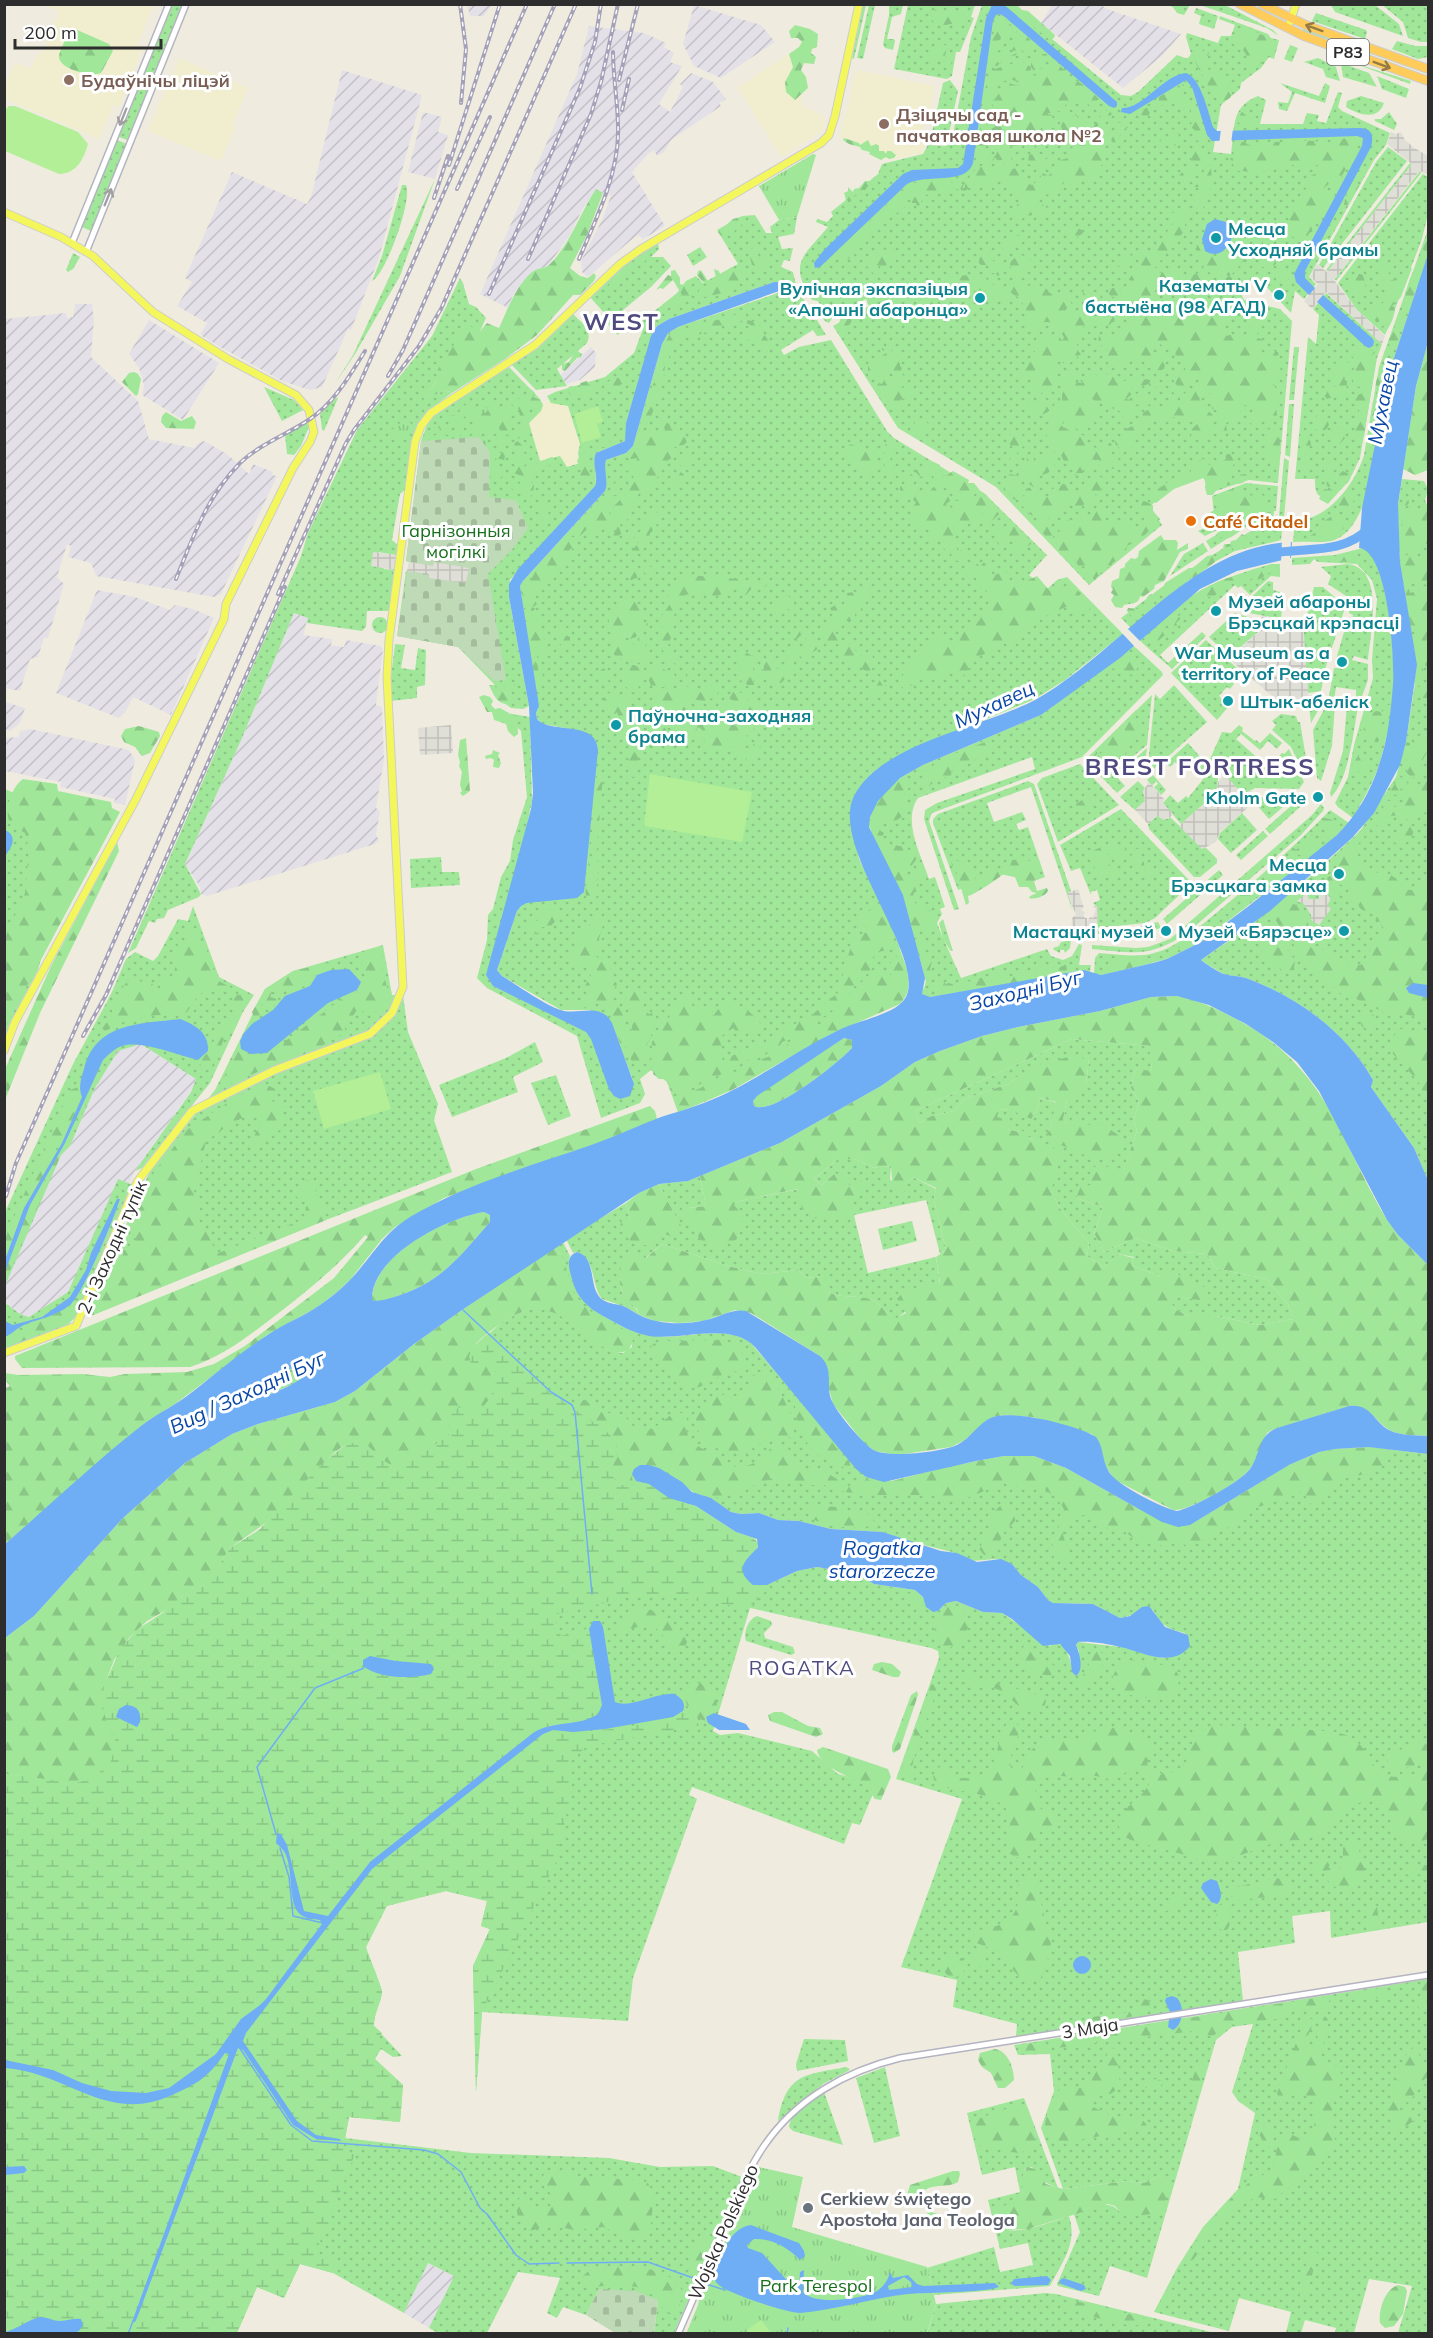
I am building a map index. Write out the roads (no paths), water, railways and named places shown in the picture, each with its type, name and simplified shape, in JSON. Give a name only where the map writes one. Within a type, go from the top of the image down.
[{"type":"highway","name":"Р83","points":[[1240,4],[1288,29],[1428,81]]},
{"type":"highway","name":"Р83","points":[[1262,4],[1291,19],[1428,70]]},
{"type":"highway","points":[[1413,63],[1428,62]]},
{"type":"highway","points":[[1408,74],[1428,70]]},
{"type":"main road","name":"2-і Заходні тупік","points":[[4,1353],[76,1326],[137,1182],[192,1111],[275,1070],[348,1044],[369,1034],[392,1012],[403,987],[387,677],[402,540],[416,440],[421,426],[438,407],[535,345],[604,278],[641,249],[821,143],[829,135],[837,109],[859,4]]},
{"type":"main road","points":[[1288,29],[1296,4]]},
{"type":"main road","points":[[4,212],[72,243],[121,280],[153,312],[228,359],[296,396],[312,418],[314,432],[293,468],[226,604],[224,619],[156,760],[40,973],[9,1036],[4,1052]]},
{"type":"street","points":[[72,243],[169,4]]},
{"type":"street","points":[[86,252],[186,4]]},
{"type":"street","name":"3 Maja","points":[[773,2134],[815,2095],[852,2073],[900,2058],[1428,1975]]},
{"type":"street","name":"Wojska Polskiego","points":[[678,2334],[746,2177],[773,2134]]},
{"type":"water","points":[[992,5],[1004,5],[1008,8],[1117,102],[1117,106],[1114,108],[1109,106],[1005,17],[1000,14],[996,15],[993,21],[973,163],[969,170],[954,177],[924,179],[907,184],[820,267],[815,268],[814,263],[824,250],[903,174],[912,170],[958,168],[963,164],[986,18]]},
{"type":"water","points":[[1186,73],[1196,81],[1200,88],[1213,127],[1217,131],[1360,128],[1370,131],[1371,147],[1305,271],[1305,278],[1315,288],[1309,295],[1296,282],[1294,274],[1362,146],[1363,138],[1357,136],[1212,141],[1207,135],[1192,87],[1186,80],[1130,114],[1121,112],[1122,108],[1138,103],[1169,79]]},
{"type":"water","points":[[1215,219],[1226,222],[1233,233],[1224,251],[1215,254],[1205,251],[1202,239],[1207,224]]},
{"type":"water","points":[[1428,254],[1428,342],[1416,386],[1398,504],[1400,562],[1417,665],[1406,742],[1400,765],[1374,813],[1352,838],[1270,911],[1201,960],[1222,973],[1246,978],[1302,1006],[1335,1032],[1362,1063],[1373,1080],[1371,1087],[1414,1148],[1428,1180],[1428,1265],[1398,1235],[1387,1220],[1319,1091],[1297,1062],[1246,1024],[1209,1005],[1177,996],[1151,997],[1100,1011],[982,1036],[915,1062],[881,1086],[780,1143],[688,1181],[659,1184],[639,1193],[462,1310],[414,1344],[355,1391],[335,1402],[258,1424],[232,1434],[185,1463],[123,1518],[34,1616],[5,1638],[5,1544],[141,1426],[187,1396],[256,1343],[335,1294],[400,1224],[431,1205],[477,1185],[721,1096],[825,1037],[883,1014],[899,1005],[904,1000],[909,982],[904,959],[866,873],[855,844],[850,818],[854,796],[868,777],[887,762],[910,749],[1035,700],[1097,656],[1188,581],[1221,561],[1255,548],[1292,542],[1291,558],[1237,571],[1200,589],[1120,658],[1041,715],[923,765],[900,778],[878,801],[870,817],[869,827],[903,895],[925,978],[922,994],[930,997],[1084,970],[1101,975],[1167,959],[1201,942],[1337,835],[1357,811],[1376,775],[1390,715],[1393,653],[1388,608],[1377,567],[1369,553],[1359,548],[1362,508],[1391,367]],"holes":[[[844,1038],[852,1040],[852,1048],[820,1076],[775,1103],[763,1107],[754,1106],[753,1101],[757,1096]],[[484,1212],[490,1215],[490,1222],[437,1277],[394,1297],[372,1300],[375,1284],[397,1254],[432,1231]],[[311,1358],[318,1359],[320,1363],[309,1374],[290,1385],[270,1394],[256,1396],[257,1391],[279,1375]]]},
{"type":"water","points":[[774,282],[782,282],[784,286],[782,290],[678,327],[668,333],[662,344],[633,446],[626,453],[606,460],[605,491],[520,586],[539,706],[536,713],[537,719],[544,724],[590,734],[598,750],[584,892],[577,898],[527,903],[521,906],[517,911],[497,970],[502,976],[558,1009],[571,1012],[597,1011],[608,1017],[634,1084],[630,1096],[620,1099],[614,1096],[609,1089],[591,1039],[586,1032],[493,986],[486,975],[531,809],[533,793],[529,706],[509,597],[509,584],[518,569],[595,486],[596,453],[625,441],[626,423],[651,336],[657,326],[669,319]]},
{"type":"water","points":[[1323,295],[1372,338],[1373,346],[1369,348],[1365,346],[1317,302]]},
{"type":"water","points":[[5,830],[13,838],[12,845],[5,856]]},
{"type":"water","points":[[349,969],[361,982],[357,990],[328,1003],[267,1053],[251,1054],[241,1049],[240,1041],[244,1033],[252,1024],[273,1010],[285,996],[310,986],[317,975],[331,970]]},
{"type":"water","points":[[1413,983],[1428,985],[1428,998],[1409,993],[1406,988]]},
{"type":"water","points":[[180,1019],[191,1024],[204,1035],[208,1051],[198,1060],[152,1047],[126,1045],[116,1049],[103,1060],[65,1143],[30,1205],[5,1272],[5,1260],[24,1208],[62,1143],[82,1097],[80,1083],[84,1069],[98,1042],[122,1028]]},
{"type":"water","points":[[117,1199],[120,1199],[98,1254],[84,1284],[71,1304],[55,1314],[21,1326],[5,1337],[5,1321],[13,1325],[42,1317],[70,1297],[86,1270],[91,1253]]},
{"type":"water","points":[[577,1252],[584,1255],[588,1261],[599,1297],[607,1302],[625,1307],[655,1321],[672,1323],[698,1322],[731,1312],[746,1311],[820,1356],[827,1366],[831,1399],[834,1405],[862,1440],[879,1452],[901,1454],[950,1448],[962,1442],[983,1422],[993,1417],[1015,1415],[1030,1417],[1075,1428],[1096,1437],[1107,1468],[1114,1477],[1140,1495],[1177,1511],[1216,1494],[1237,1481],[1250,1469],[1263,1441],[1271,1431],[1349,1406],[1362,1407],[1393,1432],[1428,1436],[1428,1454],[1368,1447],[1319,1452],[1289,1465],[1190,1525],[1178,1527],[1162,1522],[1066,1468],[1034,1456],[1004,1456],[884,1482],[866,1477],[856,1469],[755,1347],[745,1339],[719,1333],[649,1336],[625,1328],[592,1309],[580,1297],[571,1275],[569,1260]]},
{"type":"water","name":"Rogatka starorzecze","points":[[640,1465],[659,1468],[682,1482],[692,1492],[711,1498],[731,1512],[759,1513],[778,1520],[799,1521],[831,1529],[883,1532],[941,1551],[957,1553],[977,1562],[1001,1559],[1012,1564],[1053,1603],[1093,1604],[1120,1618],[1130,1616],[1142,1607],[1149,1606],[1165,1627],[1188,1635],[1190,1646],[1175,1657],[1166,1658],[1105,1644],[1078,1642],[1076,1645],[1081,1666],[1076,1676],[1072,1672],[1070,1656],[1060,1644],[1043,1646],[1002,1613],[983,1612],[956,1601],[946,1603],[938,1611],[933,1612],[926,1607],[923,1597],[915,1590],[874,1584],[858,1574],[817,1567],[797,1571],[767,1585],[753,1585],[743,1574],[742,1569],[746,1560],[758,1547],[757,1539],[736,1532],[696,1506],[669,1498],[649,1484],[636,1481],[632,1474],[634,1469]]},
{"type":"water","points":[[593,1621],[600,1621],[603,1627],[615,1702],[629,1703],[660,1695],[675,1694],[683,1701],[683,1711],[673,1717],[605,1729],[573,1732],[553,1730],[543,1734],[372,1869],[246,2033],[243,2041],[297,2121],[316,2135],[341,2141],[316,2139],[293,2125],[243,2050],[238,2048],[137,2318],[135,2322],[132,2322],[229,2054],[225,2053],[208,2074],[181,2091],[149,2103],[127,2104],[107,2101],[48,2078],[5,2068],[5,2060],[53,2070],[82,2083],[111,2091],[146,2093],[169,2088],[216,2054],[241,2019],[266,1999],[322,1924],[320,1920],[310,1919],[296,1910],[289,1865],[283,1850],[276,1843],[277,1833],[281,1834],[287,1845],[304,1911],[328,1916],[370,1862],[533,1733],[549,1726],[583,1721],[598,1714],[602,1705],[589,1629]]},
{"type":"water","points":[[370,1656],[431,1664],[434,1669],[431,1674],[423,1676],[387,1676],[363,1666],[363,1660]]},
{"type":"water","points":[[126,1705],[136,1708],[139,1712],[140,1722],[137,1727],[116,1717],[119,1709]]},
{"type":"water","points":[[714,1713],[746,1724],[750,1730],[719,1730],[708,1723],[706,1717]]},
{"type":"water","points":[[1211,1879],[1217,1881],[1220,1890],[1221,1896],[1217,1904],[1211,1902],[1201,1888],[1203,1883]]},
{"type":"water","points":[[1082,1956],[1088,1959],[1091,1965],[1088,1971],[1082,1974],[1076,1971],[1073,1965],[1076,1959]]},
{"type":"water","points":[[1172,1996],[1180,2001],[1182,2010],[1181,2020],[1173,2030],[1168,2027],[1170,2012],[1165,2001],[1166,1998]]},
{"type":"water","points":[[24,2166],[27,2170],[24,2173],[5,2175],[5,2167]]},
{"type":"water","points":[[751,2225],[799,2243],[805,2256],[800,2260],[785,2248],[767,2240],[754,2239],[747,2245],[748,2248],[762,2253],[794,2288],[799,2286],[800,2272],[804,2270],[803,2292],[817,2299],[851,2299],[871,2294],[884,2284],[890,2272],[893,2278],[908,2275],[917,2284],[923,2286],[995,2283],[999,2287],[908,2294],[800,2313],[783,2310],[730,2291],[716,2282],[715,2269],[725,2247],[735,2233]],"holes":[[[904,2277],[911,2282],[912,2287],[889,2290],[888,2286]]]},
{"type":"water","points":[[1047,2276],[1051,2280],[1048,2285],[1015,2286],[1011,2284],[1014,2279]]},
{"type":"water","points":[[1063,2278],[1084,2285],[1086,2289],[1081,2291],[1061,2284],[1059,2281]]},
{"type":"water","points":[[40,2317],[60,2321],[81,2319],[83,2325],[79,2331],[74,2333],[5,2333]]},
{"type":"waterway","name":"Мухавец","points":[[1280,552],[1338,546],[1359,537],[1368,529]]},
{"type":"waterway","points":[[463,1310],[551,1392],[572,1405],[575,1412],[592,1594]]},
{"type":"waterway","points":[[276,1834],[257,1767],[315,1688],[364,1668]]},
{"type":"waterway","points":[[280,1848],[289,1877],[293,1916],[323,1923]]},
{"type":"waterway","points":[[239,2047],[291,2125],[312,2141],[424,2150],[438,2154],[461,2172],[480,2208],[487,2214],[516,2255],[529,2264],[559,2263]]},
{"type":"waterway","points":[[567,2263],[648,2262],[696,2279]]},
{"type":"waterway","points":[[706,2284],[725,2290]]},
{"type":"waterway","points":[[128,2334],[133,2321]]},
{"type":"waterway","points":[[787,2334],[788,2328]]},
{"type":"railway","points":[[460,4],[466,49],[461,103]]},
{"type":"railway","points":[[449,165],[500,4]]},
{"type":"railway","points":[[6,1196],[16,1163],[527,4]]},
{"type":"railway","points":[[388,376],[403,350],[555,4]]},
{"type":"railway","points":[[278,594],[346,443],[419,346],[441,309],[576,4]]},
{"type":"railway","points":[[489,294],[580,88],[595,42],[601,4]]},
{"type":"railway","points":[[528,259],[591,114],[601,82],[618,4]]},
{"type":"railway","points":[[619,80],[638,4]]},
{"type":"railway","points":[[579,259],[604,199],[617,151],[618,125],[613,52]]},
{"type":"railway","points":[[622,110],[629,79]]},
{"type":"railway","points":[[457,189],[490,117]]},
{"type":"railway","points":[[434,198],[448,156]]},
{"type":"railway","points":[[176,579],[202,518],[228,476],[256,450],[310,419],[327,405],[365,351]]},
{"type":"railway","points":[[83,1036],[106,995],[285,587]]},
{"type":"place","name":"Будаўнічы ліцэй","points":[[69,80]]},
{"type":"place","name":"Дзіцячы сад - пачатковая школа №2","points":[[884,124]]},
{"type":"place","name":"Месца Усходняй брамы","points":[[1216,238]]},
{"type":"place","name":"Казематы V бастыёна (98 АГАД)","points":[[1279,295]]},
{"type":"place","name":"Вулічная экспазіцыя «Апошні абаронца»","points":[[980,298]]},
{"type":"place","name":"Café Citadel","points":[[1191,521]]},
{"type":"place","name":"Музей абароны Брэсцкай крэпасці","points":[[1216,611]]},
{"type":"place","name":"War Museum as a territory of Peace","points":[[1342,662]]},
{"type":"place","name":"Штык-абеліск","points":[[1228,701]]},
{"type":"place","name":"Паўночна-заходняя брама","points":[[616,725]]},
{"type":"place","name":"Kholm Gate","points":[[1318,797]]},
{"type":"place","name":"Месца Брэсцкага замка","points":[[1339,874]]},
{"type":"place","name":"Мастацкі музей","points":[[1166,931]]},
{"type":"place","name":"Музей «Бярэсце»","points":[[1344,931]]},
{"type":"place","name":"Cerkiew świętego Apostoła Jana Teologa","points":[[808,2208]]},
{"type":"district","name":"WEST","points":[[621,321]]},
{"type":"district","name":"BREST FORTRESS","points":[[1200,766]]},
{"type":"district","name":"ROGATKA","points":[[802,1667]]},
{"type":"park label","name":"Гарнізонныя могілкі","points":[[456,540]]},
{"type":"park label","name":"Park Terespol","points":[[816,2285]]},
{"type":"water label","name":"Заходні Буг","points":[[1025,990]]},
{"type":"water label","name":"Bug / Заходні Буг","points":[[247,1392]]}]
